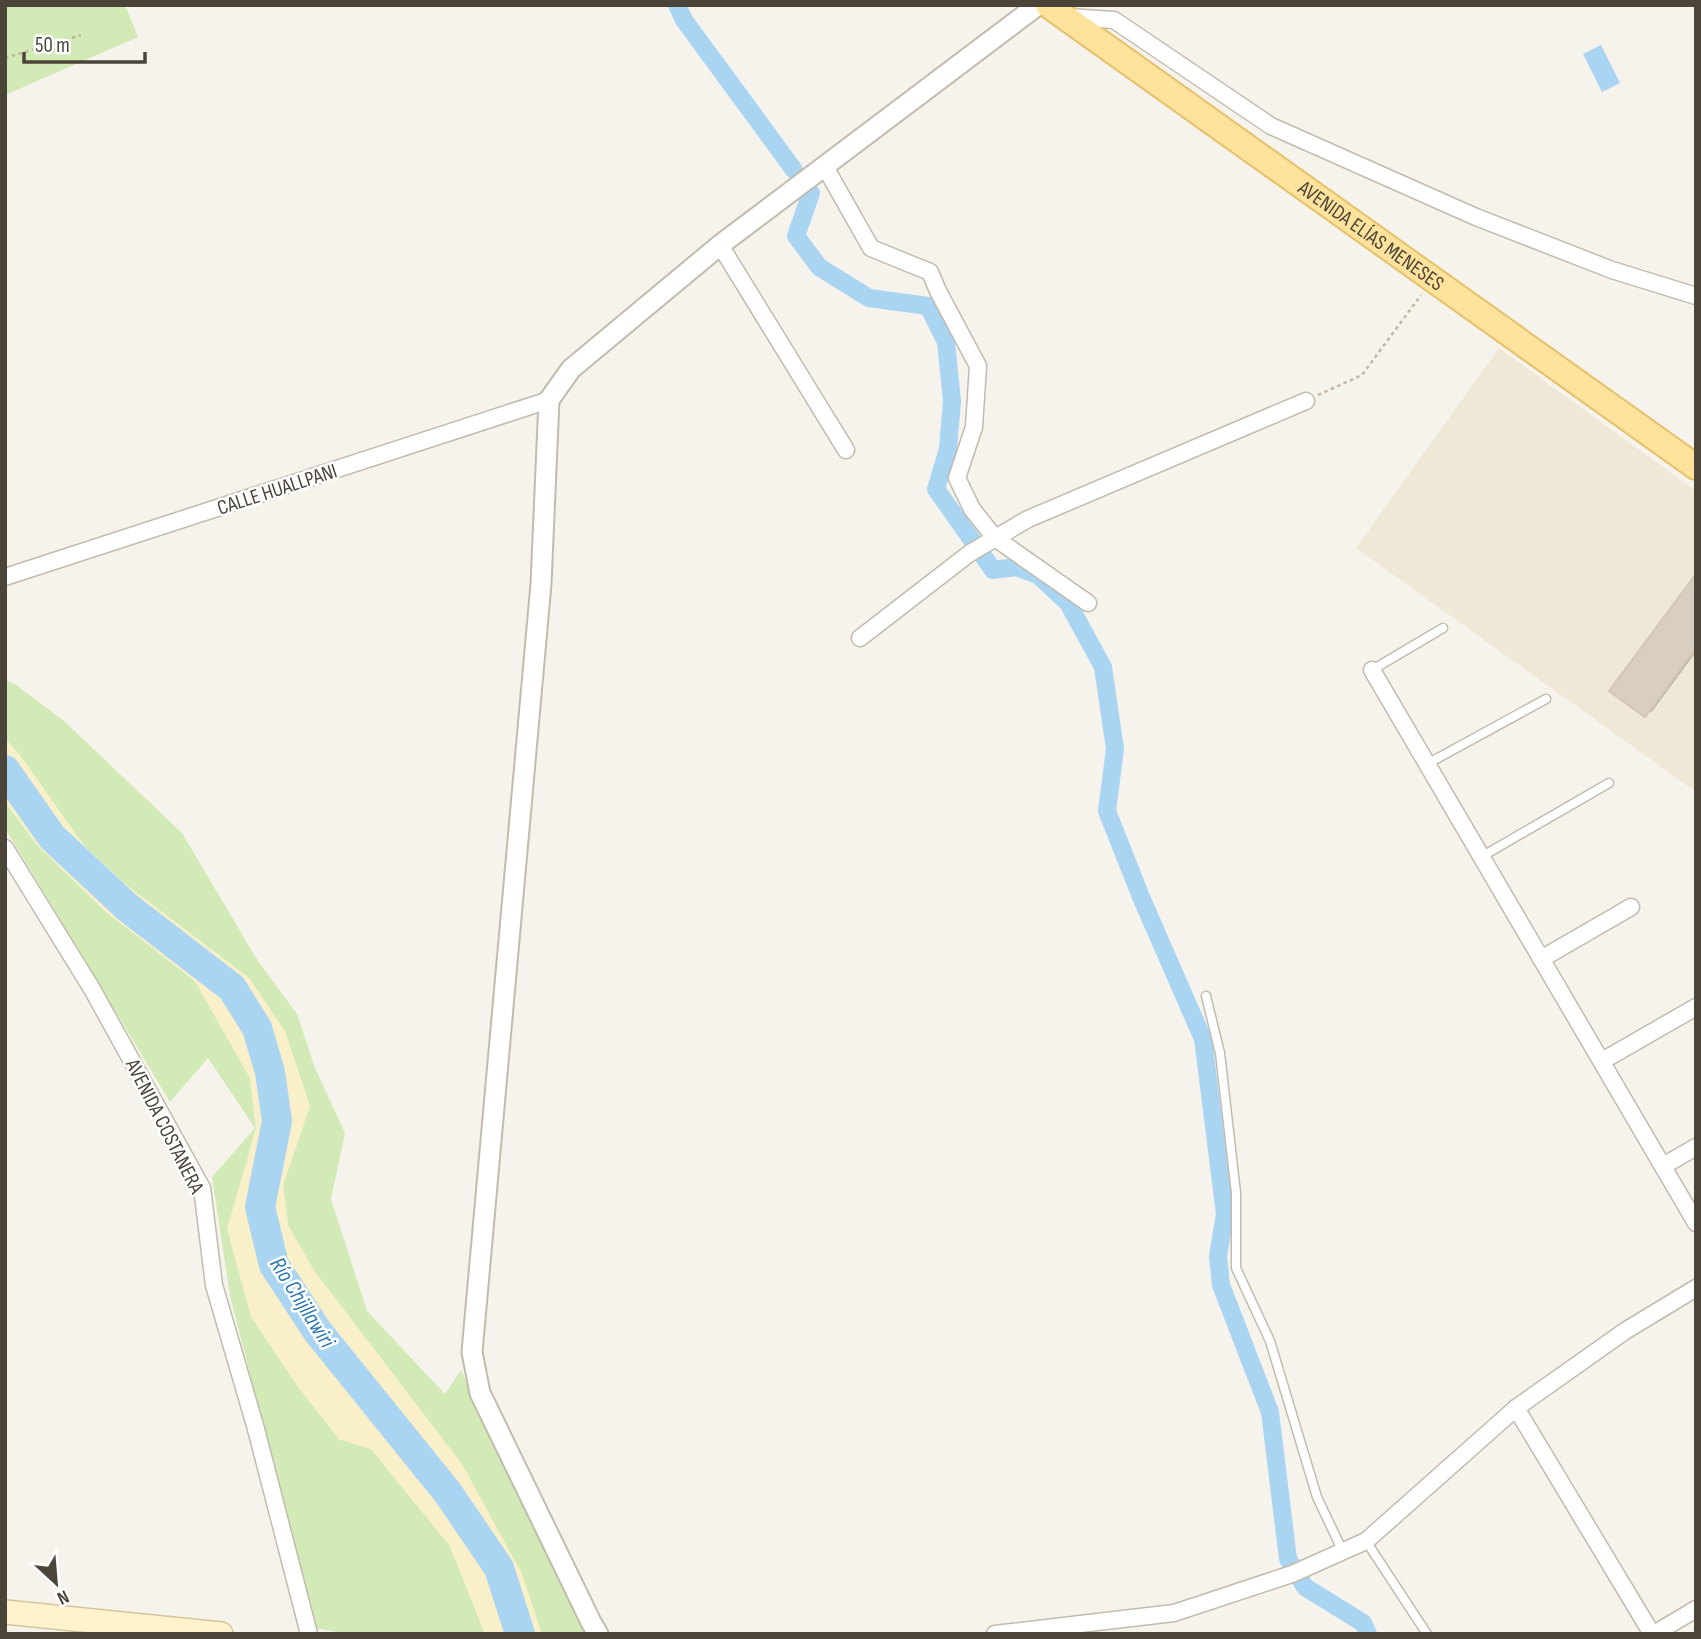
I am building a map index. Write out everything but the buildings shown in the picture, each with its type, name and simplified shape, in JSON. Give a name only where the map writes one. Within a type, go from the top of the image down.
[{"type":"main road","name":"AVENIDA ELÍAS MENESES","points":[[1064,9],[1433,280],[1696,467]]},
{"type":"main road","points":[[5,1612],[221,1634]]},
{"type":"street","points":[[598,1634],[480,1393],[472,1352],[541,584],[549,400],[571,369],[720,246],[1038,5]]},
{"type":"street","points":[[1064,9],[1114,20],[1271,126],[1488,221],[1612,270],[1696,296]]},
{"type":"street","points":[[824,165],[871,248],[930,272],[978,366],[974,427],[957,478],[990,541],[1088,603]]},
{"type":"street","points":[[720,246],[846,450]]},
{"type":"street","name":"CALLE HUALLPANI","points":[[5,577],[549,400]]},
{"type":"street","points":[[860,638],[970,553],[1028,519],[1306,401]]},
{"type":"street","points":[[1372,670],[1696,1223]]},
{"type":"street","name":"AVENIDA COSTANERA","points":[[5,848],[92,989],[202,1188],[214,1286],[256,1429],[309,1634]]},
{"type":"street","points":[[1541,959],[1631,907]]},
{"type":"street","points":[[1602,1061],[1696,1007]]},
{"type":"street","points":[[1663,1167],[1696,1147]]},
{"type":"street","points":[[995,1634],[1174,1613],[1292,1574],[1366,1541],[1516,1408],[1625,1331],[1696,1288]]},
{"type":"street","points":[[1516,1408],[1653,1634],[1696,1608]]},
{"type":"lane","points":[[1372,670],[1443,628]]},
{"type":"lane","points":[[1427,764],[1546,699]]},
{"type":"lane","points":[[1481,857],[1609,783]]},
{"type":"lane","points":[[1206,996],[1220,1053],[1236,1193],[1236,1268],[1270,1341],[1336,1555]]},
{"type":"lane","points":[[1366,1541],[1427,1634]]},
{"type":"path","points":[[5,58],[80,35]]},
{"type":"path","points":[[1306,401],[1362,375],[1433,280]]},
{"type":"shaded area","points":[[1499,348],[1696,491],[1696,792],[1356,548]]},
{"type":"green space","points":[[5,5],[125,5],[138,37],[5,95]]},
{"type":"green space","points":[[5,680],[16,685],[64,721],[182,833],[258,961],[297,1014],[315,1068],[345,1133],[331,1199],[367,1311],[445,1394],[461,1370],[585,1634],[542,1634],[521,1572],[313,1269],[288,1225],[283,1185],[310,1106],[284,1031],[249,978],[125,884],[85,847],[19,754],[5,739]]},
{"type":"green space","points":[[5,802],[38,846],[105,911],[195,981],[250,1078],[256,1128],[247,1160],[338,1439],[371,1449],[450,1546],[485,1634],[348,1634],[315,1628],[230,1296],[212,1177],[255,1128],[208,1058],[170,1102],[5,828]]},
{"type":"sand","name":"Río Chijllawiri","points":[[5,739],[19,754],[85,847],[125,884],[249,978],[285,1031],[310,1106],[283,1185],[288,1225],[313,1269],[462,1464],[521,1572],[542,1634],[485,1634],[450,1546],[371,1449],[339,1439],[298,1387],[251,1317],[227,1229],[256,1129],[250,1078],[195,981],[105,911],[38,846],[5,802]]},
{"type":"water","points":[[1601,45],[1620,83],[1602,92],[1583,54]]},
{"type":"waterway","points":[[677,5],[684,20],[794,170]]},
{"type":"waterway","points":[[811,193],[796,236],[819,267],[869,298],[928,306],[946,342],[952,401],[948,449],[936,489],[993,570],[1016,567],[1038,575],[1068,603],[1103,667],[1115,749],[1107,811],[1203,1039],[1225,1214],[1218,1256],[1221,1285],[1270,1412],[1288,1559],[1305,1587],[1363,1623],[1368,1634]]},
{"type":"waterway","name":"Río Chijllawiri","points":[[5,770],[52,837],[127,907],[232,988],[257,1028],[270,1072],[277,1121],[260,1207],[274,1265],[318,1332],[448,1493],[499,1568],[520,1634]]}]
